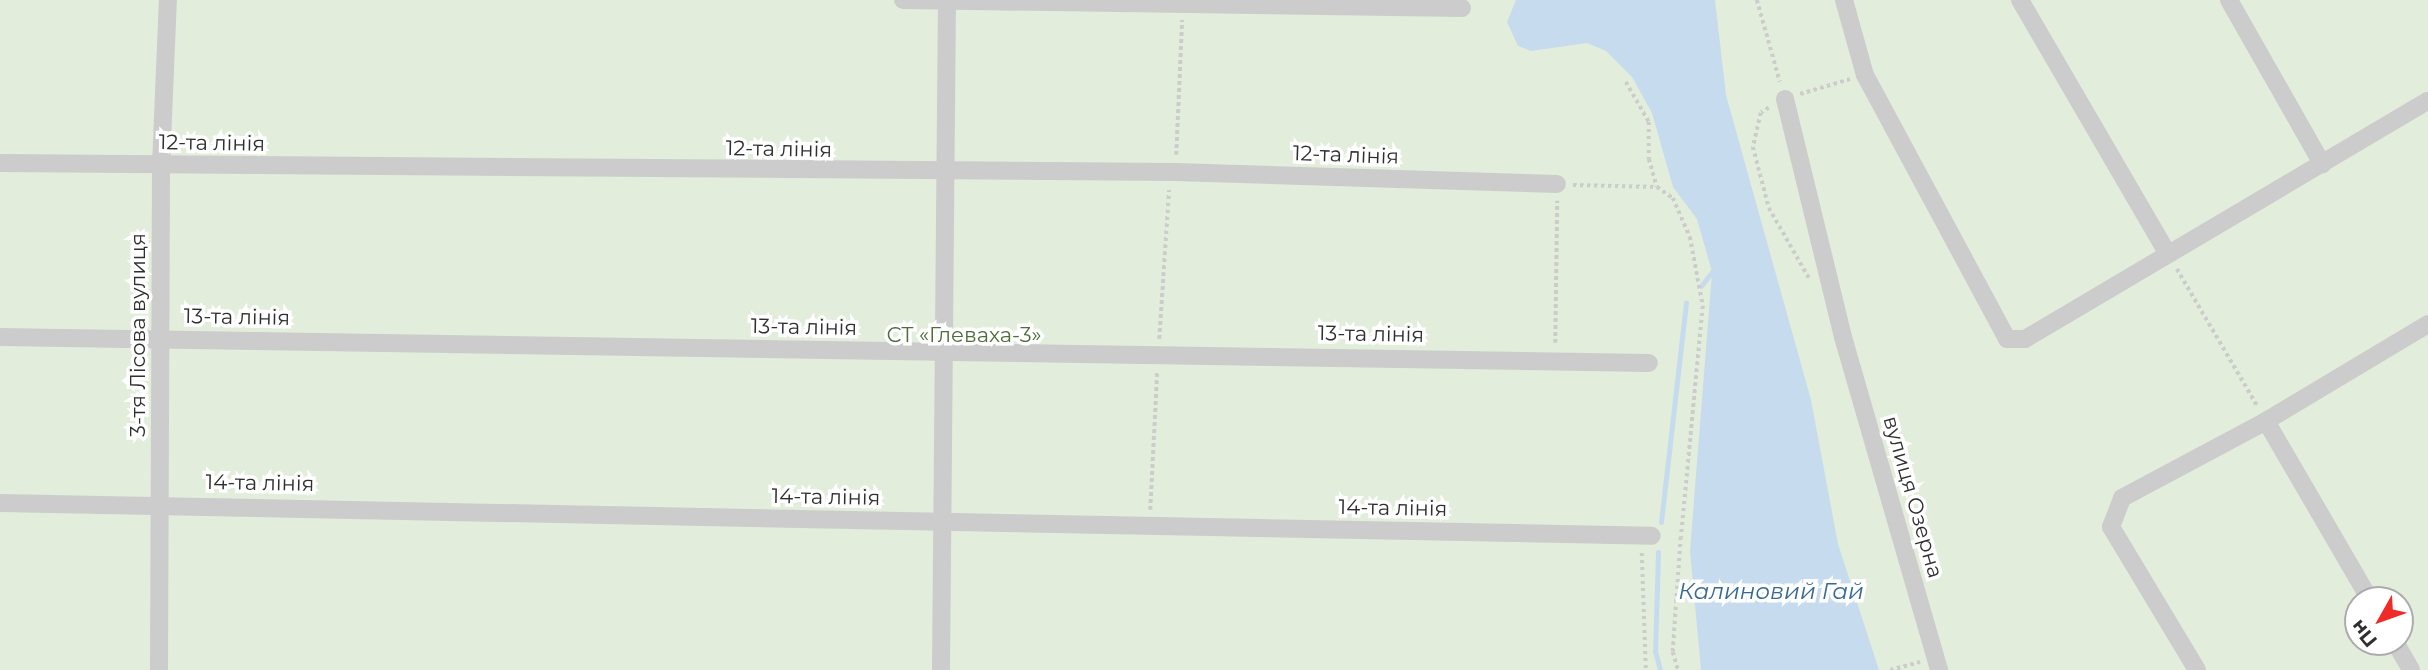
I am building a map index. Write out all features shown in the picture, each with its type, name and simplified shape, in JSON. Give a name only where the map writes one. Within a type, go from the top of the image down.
[{"type":"street","name":"3-тя Лісова вулиця","points":[[159,670],[161,165],[168,0]]},
{"type":"street","points":[[903,0],[1462,8]]},
{"type":"street","points":[[941,670],[947,0]]},
{"type":"street","points":[[1844,0],[1865,75],[2007,338],[2025,339],[2428,102]]},
{"type":"street","points":[[2020,0],[2168,254]]},
{"type":"street","points":[[2229,0],[2322,164]]},
{"type":"street","name":"вулиця Озерна","points":[[1785,99],[1843,337],[1937,664]]},
{"type":"street","name":"12-та лінія","points":[[0,163],[945,173],[1175,172],[1557,184]]},
{"type":"street","points":[[2197,670],[2111,527],[2123,498],[2266,421],[2426,329]]},
{"type":"street","name":"13-та лінія","points":[[0,337],[1158,353],[1648,363]]},
{"type":"street","points":[[2266,421],[2362,586]]},
{"type":"street","name":"14-та лінія","points":[[0,503],[159,504],[942,523],[1646,536]]},
{"type":"path","points":[[1756,0],[1785,99]]},
{"type":"path","points":[[1149,526],[1169,188],[1175,172],[1182,3]]},
{"type":"path","points":[[1816,290],[1769,208],[1753,148],[1761,113],[1785,99],[1865,75]]},
{"type":"path","points":[[1626,82],[1649,122],[1649,159],[1657,187]]},
{"type":"path","points":[[1555,361],[1557,184],[1657,187],[1673,198],[1690,237],[1703,306],[1673,652],[1678,670]]},
{"type":"path","points":[[2168,254],[2266,421]]},
{"type":"path","points":[[1646,536],[1646,670]]},
{"type":"path","points":[[1890,670],[1937,664]]},
{"type":"green space","name":"СТ «Глеваха-3»","points":[[0,0],[2428,0],[2428,670],[0,670]]},
{"type":"water","name":"Калиновий Гай","points":[[1516,0],[1715,0],[1726,95],[1811,400],[1838,544],[1879,670],[1701,670],[1690,551],[1712,272],[1697,219],[1673,187],[1652,113],[1632,77],[1606,51],[1587,43],[1531,51],[1518,46],[1507,22]]},
{"type":"waterway","points":[[1701,286],[1712,272]]},
{"type":"waterway","points":[[1661,522],[1686,302]]},
{"type":"waterway","points":[[1658,552],[1655,651],[1660,670]]}]
